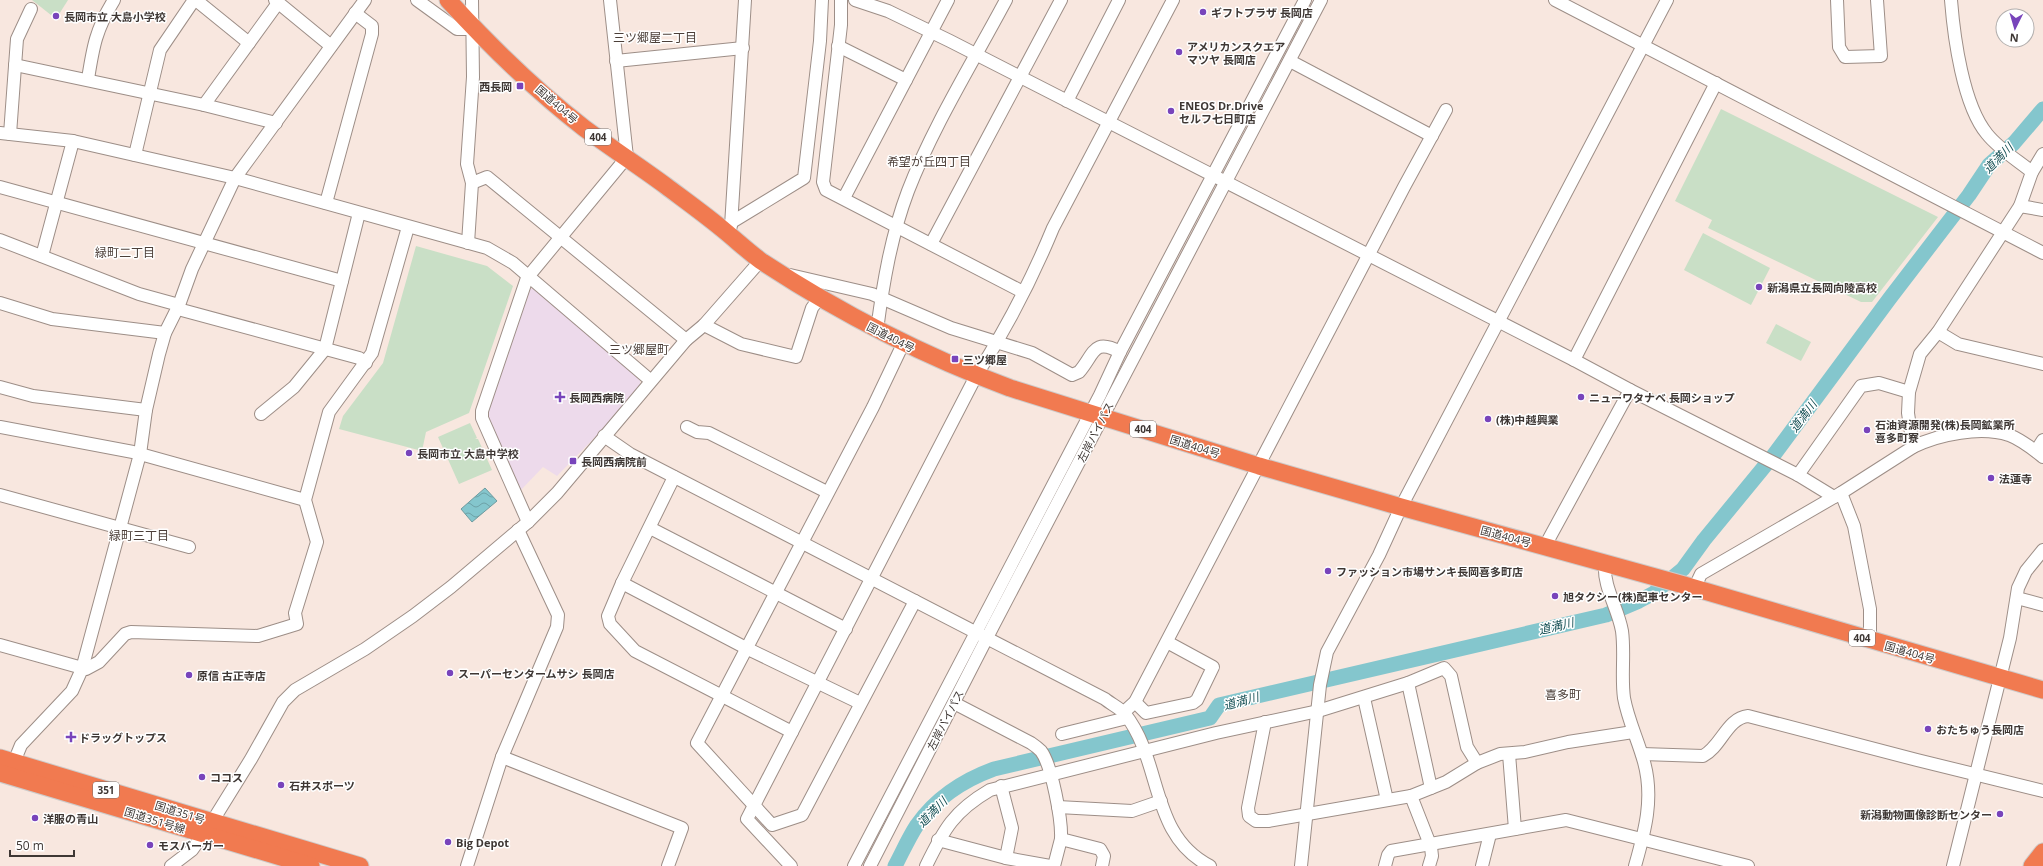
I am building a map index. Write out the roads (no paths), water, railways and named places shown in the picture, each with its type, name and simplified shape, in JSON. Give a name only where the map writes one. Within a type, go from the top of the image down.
[{"type":"highway","name":"国道404号","points":[[448,0],[474,28],[543,94],[585,128],[731,228],[761,260],[877,330],[903,344],[976,376],[1259,466],[2042,688]]},
{"type":"highway","name":"国道351号","points":[[7,760],[207,828],[360,866]]},
{"type":"highway","name":"国道351号線","points":[[0,773],[207,828],[311,866]]},
{"type":"highway","points":[[2032,866],[2043,852]]},
{"type":"street","points":[[88,79],[95,37],[105,14],[114,0]]},
{"type":"street","points":[[135,155],[160,50],[195,0],[249,42]]},
{"type":"street","points":[[7,760],[72,691],[82,669],[140,454],[146,410],[165,332],[179,307],[204,242],[235,178],[365,0]]},
{"type":"street","points":[[417,0],[457,29],[474,28]]},
{"type":"street","points":[[468,243],[472,183],[467,164],[473,77],[474,28],[472,0]]},
{"type":"street","points":[[528,522],[482,418],[482,411],[527,278],[627,157],[610,0]]},
{"type":"street","points":[[731,228],[745,0]]},
{"type":"street","points":[[731,228],[804,178],[820,41],[822,0]]},
{"type":"street","points":[[841,0],[838,46],[823,182],[826,190],[1023,292]]},
{"type":"street","points":[[855,0],[888,11],[931,32],[1837,495],[1854,526],[1870,609],[1870,640]]},
{"type":"street","points":[[844,198],[948,0]]},
{"type":"street","points":[[877,330],[881,297],[896,227],[908,192],[918,167],[1006,0]]},
{"type":"street","points":[[931,244],[1061,0]]},
{"type":"street","points":[[1067,101],[1120,0]]},
{"type":"street","points":[[791,866],[747,819],[976,376],[998,342],[1053,228],[1173,0]]},
{"type":"street","name":"左岸バイパス","points":[[870,866],[987,638],[1096,415],[1120,352],[1202,200],[1212,175],[1305,0]]},
{"type":"street","name":"左岸バイパス","points":[[854,866],[976,632],[1096,415],[1194,245],[1225,182],[1322,0]]},
{"type":"street","points":[[1556,0],[2043,253]]},
{"type":"street","points":[[1301,866],[1322,676],[1327,652],[1379,555],[1401,507],[1667,0]]},
{"type":"street","points":[[1837,0],[1839,47],[1846,57],[1880,56],[1877,0]]},
{"type":"street","points":[[1951,0],[1957,46],[1976,116],[1988,135],[2032,172]]},
{"type":"street","points":[[204,104],[249,42],[276,1],[331,46]]},
{"type":"street","points":[[31,9],[17,39],[15,65],[5,133],[73,141],[235,178],[468,243],[495,252],[512,264],[650,380]]},
{"type":"street","points":[[326,203],[372,34],[372,26],[355,13]]},
{"type":"street","points":[[838,46],[906,80]]},
{"type":"street","points":[[616,61],[743,48]]},
{"type":"street","points":[[1290,61],[1432,136]]},
{"type":"street","points":[[15,65],[204,104],[276,123]]},
{"type":"street","points":[[1574,360],[1716,82]]},
{"type":"street","points":[[1062,734],[1126,717],[1167,642],[1446,110]]},
{"type":"street","points":[[42,256],[73,141]]},
{"type":"street","points":[[1913,447],[1908,413],[1909,392],[1920,354],[1938,332],[2020,206],[2032,172],[2043,154]]},
{"type":"street","points":[[472,183],[487,177],[686,340]]},
{"type":"street","points":[[0,187],[58,201],[342,281]]},
{"type":"street","points":[[2020,206],[2043,210]]},
{"type":"street","points":[[261,414],[294,387],[325,349],[359,213]]},
{"type":"street","points":[[0,646],[86,669],[94,666],[125,634],[131,632],[258,636],[297,624],[295,613],[317,542],[305,500],[329,412],[366,363],[372,352],[408,227]]},
{"type":"street","points":[[0,240],[139,294],[179,307],[359,358],[366,363]]},
{"type":"street","points":[[171,866],[192,850],[251,760],[283,702],[295,690],[365,649],[413,616],[451,587],[528,522],[558,493],[650,380],[686,340],[704,325],[761,260]]},
{"type":"street","points":[[785,274],[853,289],[881,297],[951,328],[1032,353],[1072,375],[1079,372],[1094,350],[1100,346],[1108,345],[1120,352]]},
{"type":"street","points":[[704,325],[741,344],[796,357],[812,308],[820,297]]},
{"type":"street","points":[[0,303],[52,318],[165,332]]},
{"type":"street","points":[[1938,332],[1958,344],[2043,364]]},
{"type":"street","points":[[903,344],[697,743],[772,825],[802,815],[915,601]]},
{"type":"street","points":[[1798,475],[1861,386],[1879,383],[1909,392]]},
{"type":"street","points":[[0,387],[33,396],[146,410]]},
{"type":"street","points":[[1545,546],[1630,390]]},
{"type":"street","points":[[0,427],[140,454],[305,500]]},
{"type":"street","points":[[687,427],[697,432],[709,433],[827,492]]},
{"type":"street","points":[[1689,587],[1701,574],[1837,495],[1913,447],[1924,442],[1950,434],[1981,432],[2009,435],[2040,454],[2043,440]]},
{"type":"street","points":[[604,436],[624,450],[801,544],[1105,699],[1126,717],[1143,747],[1175,837],[1189,853],[1210,866]]},
{"type":"street","points":[[674,477],[622,583],[608,616],[610,624],[635,651],[792,732]]},
{"type":"street","points":[[0,494],[189,547]]},
{"type":"street","points":[[650,528],[846,629]]},
{"type":"street","points":[[467,866],[502,756],[557,627],[558,615],[518,530]]},
{"type":"street","points":[[1953,866],[2000,677],[2018,588],[2026,571],[2043,550]]},
{"type":"street","points":[[1605,564],[1604,574],[1623,639],[1624,698],[1633,732],[1642,754],[1647,776],[1650,804],[1635,866]]},
{"type":"street","points":[[622,583],[746,648],[860,703]]},
{"type":"street","points":[[2017,598],[2043,605]]},
{"type":"street","points":[[1135,702],[1141,710],[1146,713],[1193,703],[1197,700],[1213,667],[1167,642]]},
{"type":"street","points":[[926,866],[938,840],[950,822],[969,803],[990,790],[1049,772],[1143,747],[1265,722],[1319,707],[1364,698],[1408,683],[1444,668],[1448,670],[1467,747],[1477,763]]},
{"type":"street","points":[[1408,683],[1431,788]]},
{"type":"street","points":[[1364,698],[1387,800]]},
{"type":"street","points":[[954,703],[1031,743],[1040,750],[1049,772],[1062,827],[1061,839],[1054,866]]},
{"type":"street","points":[[1642,754],[1703,756],[1710,753],[1735,720],[1741,716],[1748,716],[2043,791]]},
{"type":"street","points":[[1265,722],[1248,808],[1249,816],[1256,821],[1268,821],[1307,815],[1412,796],[1446,782],[1477,763],[1500,754],[1509,754],[1633,732]]},
{"type":"street","points":[[1509,754],[1515,829]]},
{"type":"street","points":[[502,756],[682,828],[668,866]]},
{"type":"street","points":[[1001,786],[1012,828],[1006,858]]},
{"type":"street","points":[[1412,796],[1430,844],[1432,856],[1429,866]]},
{"type":"street","points":[[1058,807],[1132,811],[1161,801]]},
{"type":"street","points":[[1385,866],[1388,855],[1391,852],[1566,820],[1643,838],[1748,866]]},
{"type":"street","points":[[1482,866],[1490,834]]},
{"type":"street","points":[[1061,839],[1100,848],[1104,856],[1102,866]]},
{"type":"street","points":[[938,840],[1006,858],[1050,866]]},
{"type":"water","points":[[485,488],[497,501],[472,522],[461,509]]},
{"type":"waterway","name":"道満川","points":[[895,866],[917,825],[933,806],[961,784],[994,769],[1210,718],[1219,705],[1606,615],[1654,593],[1683,569],[1704,540],[1773,456],[1890,298],[1969,195],[1989,165],[2014,143],[2043,109]]},
{"type":"place","name":"ギフトプラザ 長岡店","points":[[1203,12]]},
{"type":"place","name":"長岡市立 大島小学校","points":[[56,16]]},
{"type":"place","name":"アメリカンスクエア マツヤ 長岡店","points":[[1179,52]]},
{"type":"place","name":"西長岡","points":[[520,86]]},
{"type":"place","name":"ENEOS Dr.Drive セルフ七日町店","points":[[1171,111]]},
{"type":"place","name":"新潟県立長岡向陵高校","points":[[1759,287]]},
{"type":"place","name":"三ツ郷屋","points":[[955,359]]},
{"type":"place","name":"長岡西病院","points":[[560,397]]},
{"type":"place","name":"ニューワタナベ 長岡ショップ","points":[[1581,397]]},
{"type":"place","name":"(株)中越興業","points":[[1488,419]]},
{"type":"place","name":"石油資源開発(株)長岡鉱業所 喜多町寮","points":[[1867,430]]},
{"type":"place","name":"長岡市立 大島中学校","points":[[409,453]]},
{"type":"place","name":"長岡西病院前","points":[[573,461]]},
{"type":"place","name":"法蓮寺","points":[[1991,478]]},
{"type":"place","name":"ファッション市場サンキ長岡喜多町店","points":[[1328,571]]},
{"type":"place","name":"旭タクシー(株)配車センター","points":[[1555,596]]},
{"type":"place","name":"スーパーセンタームサシ 長岡店","points":[[450,673]]},
{"type":"place","name":"原信 古正寺店","points":[[189,675]]},
{"type":"place","name":"おたちゅう長岡店","points":[[1928,729]]},
{"type":"place","name":"ドラッグトップス","points":[[71,737]]},
{"type":"place","name":"ココス","points":[[202,777]]},
{"type":"place","name":"石井スポーツ","points":[[281,785]]},
{"type":"place","name":"新潟動物画像診断センター","points":[[2000,814]]},
{"type":"place","name":"洋服の青山","points":[[35,818]]},
{"type":"place","name":"Big Depot","points":[[448,842]]},
{"type":"place","name":"モスバーガー","points":[[150,845]]},
{"type":"district","name":"三ツ郷屋二丁目","points":[[655,37]]},
{"type":"district","name":"希望が丘四丁目","points":[[929,161]]},
{"type":"district","name":"緑町二丁目","points":[[125,252]]},
{"type":"district","name":"三ツ郷屋町","points":[[639,349]]},
{"type":"district","name":"緑町三丁目","points":[[139,535]]},
{"type":"district","name":"喜多町","points":[[1563,694]]}]
